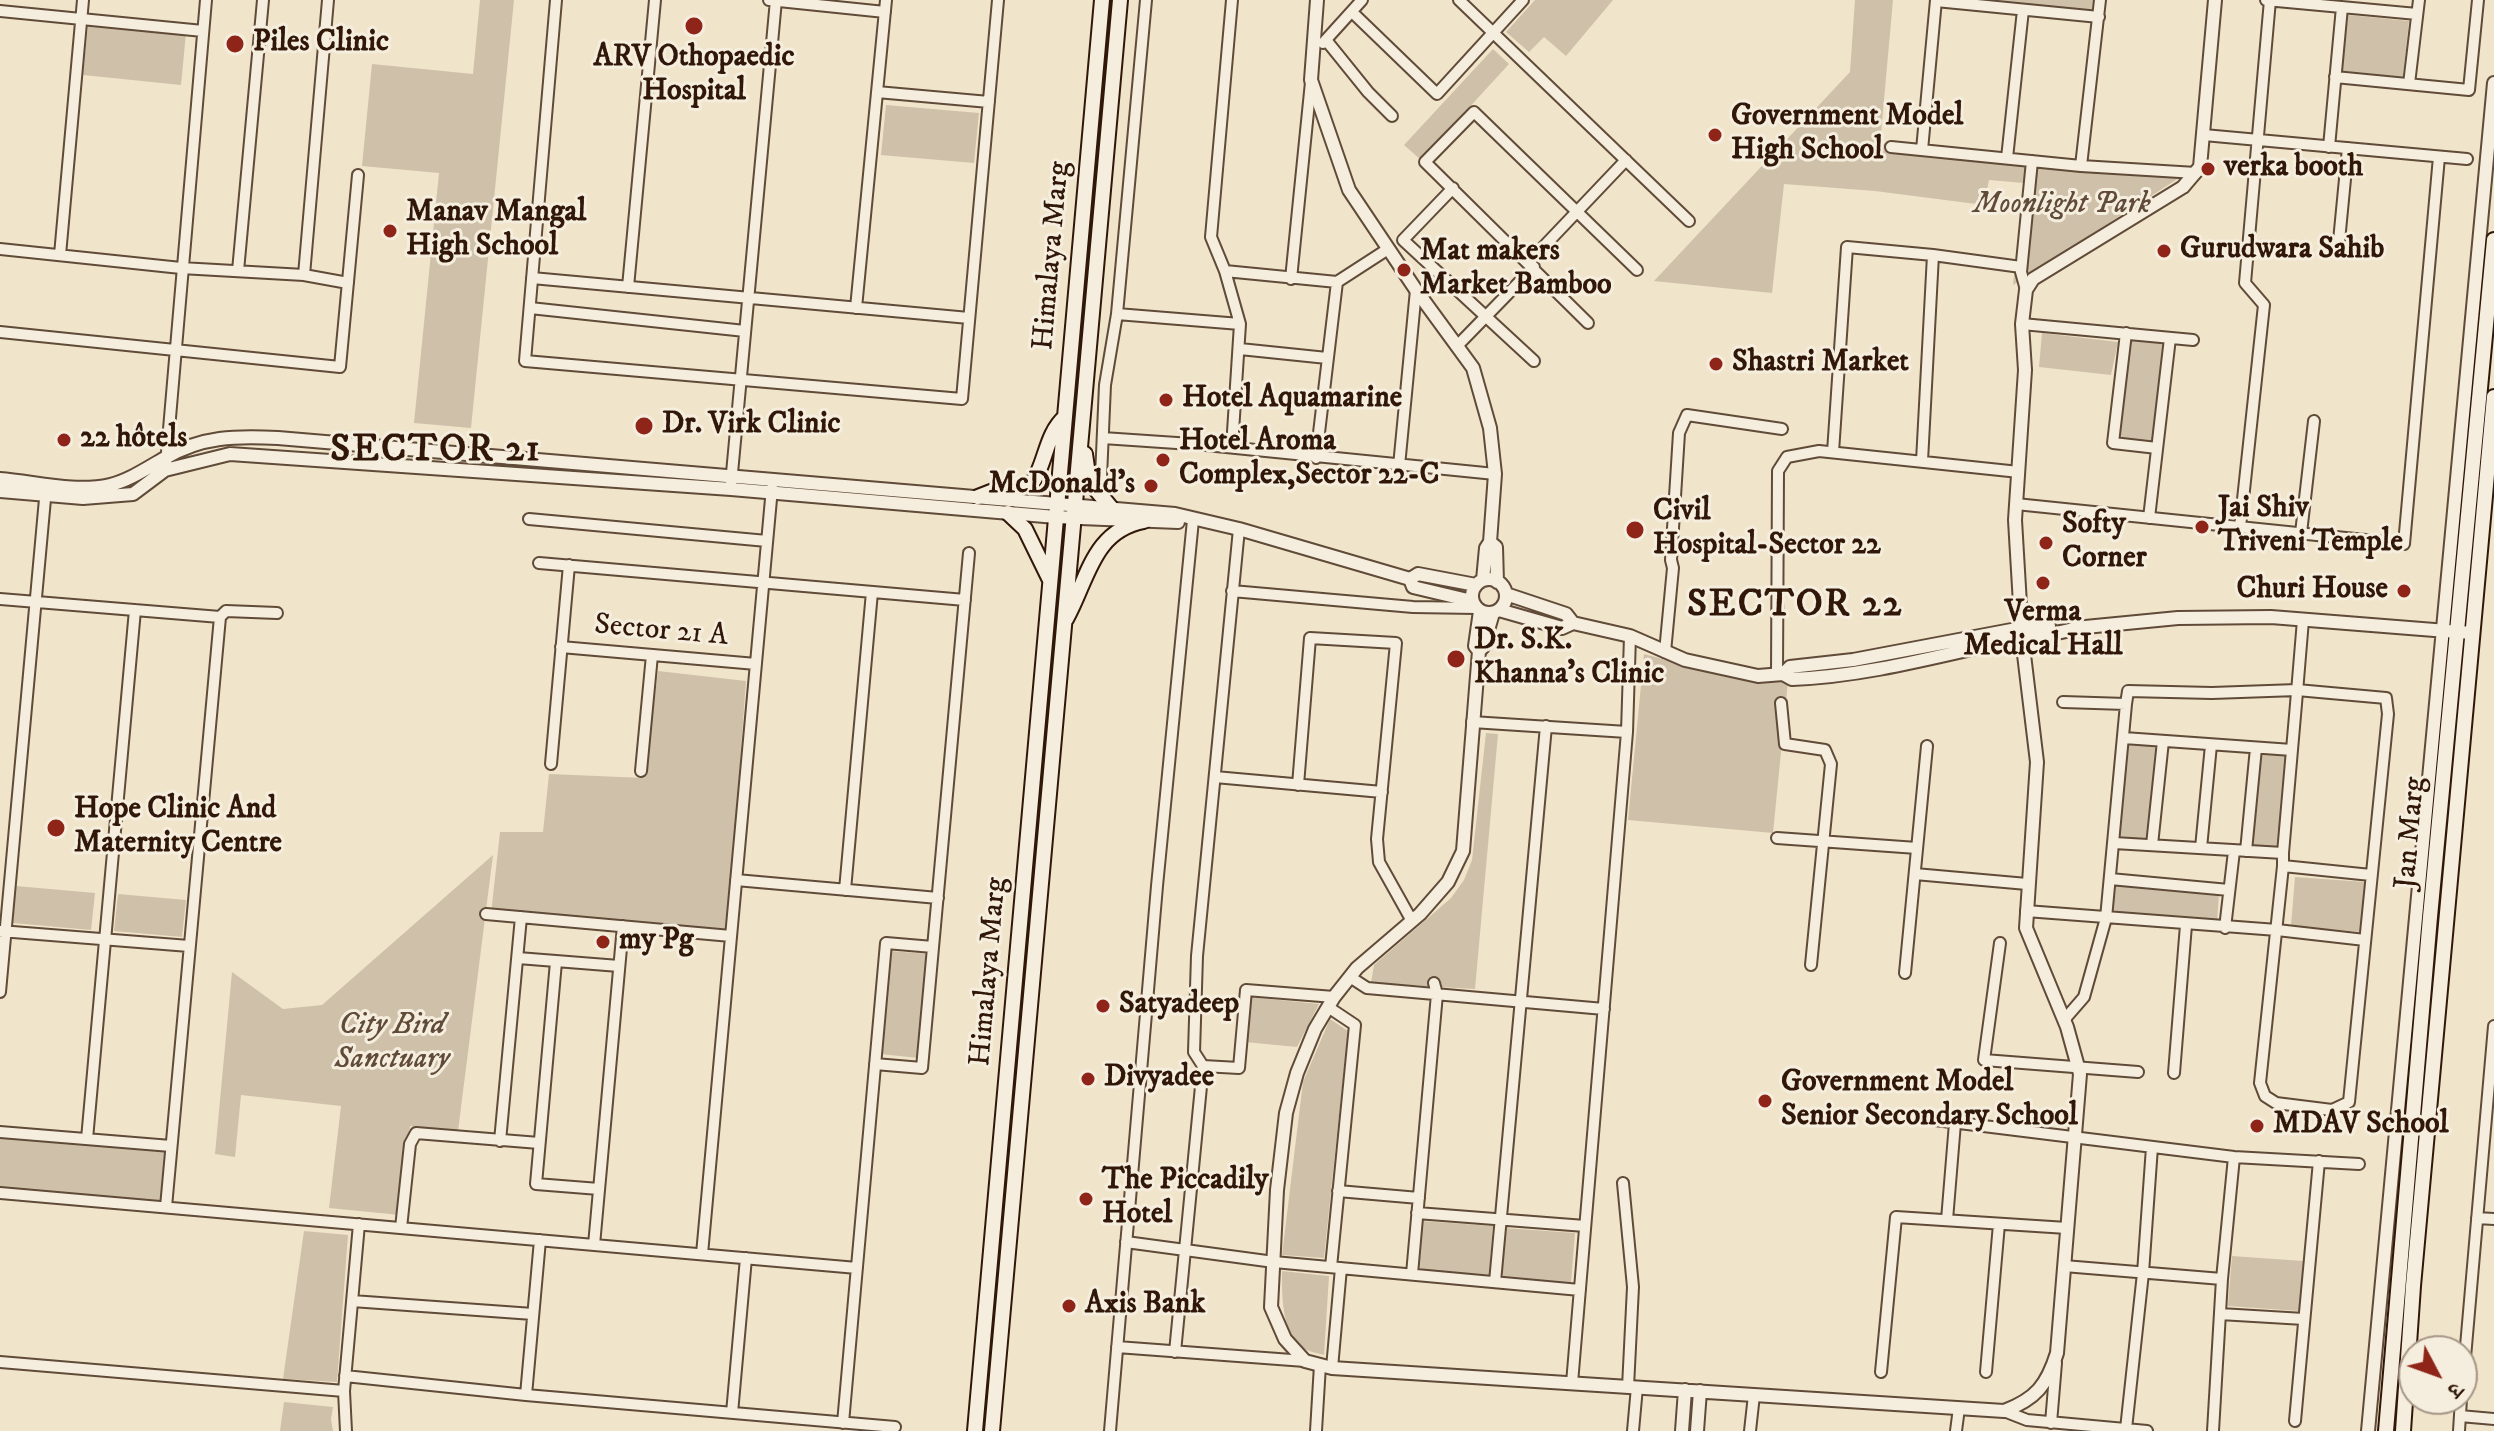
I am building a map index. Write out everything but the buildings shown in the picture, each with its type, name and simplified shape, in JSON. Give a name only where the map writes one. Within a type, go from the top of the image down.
[{"type":"main road","name":"Himalaya Marg","points":[[975,1431],[1102,0]]},
{"type":"main road","name":"Himalaya Marg","points":[[992,1431],[1120,0]]},
{"type":"main road","name":"Jan Marg","points":[[2484,484],[2494,240]]},
{"type":"main road","name":"Jan Marg","points":[[2386,1431],[2457,632],[2484,484],[2494,397]]},
{"type":"main road","points":[[978,497],[996,490],[1029,487],[1040,474],[1053,428],[1065,417]]},
{"type":"main road","points":[[1081,431],[1089,481],[1112,509]]},
{"type":"main road","points":[[1008,513],[1025,529],[1051,580]]},
{"type":"main road","points":[[1063,625],[1101,548],[1121,527],[1144,521]]},
{"type":"main road","name":"Jan Marg","points":[[2403,1431],[2457,632]]},
{"type":"street","points":[[60,255],[83,0]]},
{"type":"street","points":[[166,464],[206,0]]},
{"type":"street","points":[[238,271],[263,0]]},
{"type":"street","points":[[304,275],[328,0]]},
{"type":"street","points":[[556,0],[525,361],[962,399],[998,0]]},
{"type":"street","points":[[628,287],[655,0]]},
{"type":"street","points":[[769,0],[885,12]]},
{"type":"street","points":[[731,482],[776,0]]},
{"type":"street","points":[[856,308],[886,0]]},
{"type":"street","points":[[1101,477],[1104,392],[1117,314],[1146,0]]},
{"type":"street","points":[[1232,0],[1211,237],[1225,271],[1240,324],[1232,447]]},
{"type":"street","points":[[1291,279],[1317,0]]},
{"type":"street","points":[[1313,55],[1362,0]]},
{"type":"street","points":[[1459,0],[1689,221]]},
{"type":"street","points":[[1352,12],[1437,94],[1523,0]]},
{"type":"street","points":[[1922,150],[1936,0],[2099,17]]},
{"type":"street","points":[[2081,166],[2100,0]]},
{"type":"street","points":[[2051,1423],[2078,1069],[2064,1020],[2026,928],[2037,762],[2022,633],[2016,504],[2025,370],[2022,324],[2026,290],[2033,279],[2183,187],[2200,167],[2215,0]]},
{"type":"street","points":[[2240,527],[2264,305],[2245,283],[2268,0],[2417,14]]},
{"type":"street","points":[[2409,84],[2419,0]]},
{"type":"street","points":[[2335,77],[2469,90],[2478,0]]},
{"type":"street","points":[[2329,147],[2342,7]]},
{"type":"street","points":[[2007,158],[2023,10]]},
{"type":"street","points":[[0,11],[203,31]]},
{"type":"street","points":[[1326,40],[1392,116]]},
{"type":"street","points":[[1311,80],[1349,190],[1473,368],[1490,428],[1495,474],[1490,542],[1486,548],[1476,607],[1475,646],[1479,651]]},
{"type":"street","points":[[2368,1431],[2457,632],[2494,83]]},
{"type":"street","points":[[877,92],[989,102]]},
{"type":"street","points":[[1588,323],[1425,162],[1474,112],[1637,270]]},
{"type":"street","points":[[2204,135],[2467,159]]},
{"type":"street","points":[[1891,147],[2081,166],[2196,173]]},
{"type":"street","points":[[2339,241],[2348,148]]},
{"type":"street","points":[[2016,504],[2404,544],[2439,157]]},
{"type":"street","points":[[1457,346],[1626,160]]},
{"type":"street","points":[[2026,290],[2021,267],[2032,161]]},
{"type":"street","points":[[0,332],[340,367],[358,175]]},
{"type":"street","points":[[1453,188],[1403,240],[1534,361]]},
{"type":"street","points":[[1833,452],[1847,247],[2021,267]]},
{"type":"street","points":[[0,249],[181,268],[304,275],[348,283]]},
{"type":"street","points":[[1225,271],[1337,282],[1388,249]]},
{"type":"street","points":[[1922,461],[1933,255]]},
{"type":"street","points":[[532,278],[969,318]]},
{"type":"street","points":[[1316,458],[1337,282]]},
{"type":"street","points":[[1399,466],[1416,290]]},
{"type":"street","points":[[530,308],[745,331]]},
{"type":"street","points":[[1117,314],[1240,324]]},
{"type":"street","points":[[2022,324],[2193,340]]},
{"type":"street","points":[[2126,333],[2113,443],[2157,448]]},
{"type":"street","points":[[2149,518],[2170,338]]},
{"type":"street","points":[[1240,349],[1327,358]]},
{"type":"street","name":"Himalaya Marg","points":[[1085,390],[1104,392]]},
{"type":"street","points":[[1665,652],[1673,568],[1679,433],[1687,415],[1782,429]]},
{"type":"street","points":[[2301,533],[2314,421]]},
{"type":"street","points":[[166,464],[196,443],[235,436],[772,486],[1008,513],[1057,510]]},
{"type":"street","points":[[1103,438],[1232,447],[1495,474]]},
{"type":"street","points":[[1780,674],[1778,471],[1787,457],[1819,451],[2019,472]]},
{"type":"street","points":[[0,491],[83,489],[112,485],[166,464],[230,454],[731,482]]},
{"type":"street","points":[[0,479],[46,489]]},
{"type":"street","points":[[772,486],[978,497],[1144,521],[1193,520]]},
{"type":"street","points":[[702,1254],[772,486]]},
{"type":"street","points":[[0,992],[3,931],[46,489]]},
{"type":"street","points":[[1074,512],[1112,509],[1175,514],[1239,529],[1410,579],[1418,574],[1480,583],[1497,582]]},
{"type":"street","points":[[529,519],[767,541]]},
{"type":"street","points":[[1110,1431],[1158,871],[1193,520]]},
{"type":"street","points":[[1175,1352],[1203,1066],[1194,1052],[1197,956],[1239,529]]},
{"type":"street","points":[[1490,542],[1496,547],[1497,582],[1506,594],[1566,614],[1573,623]]},
{"type":"street","points":[[875,1064],[922,1068],[969,553]]},
{"type":"street","points":[[539,563],[965,600]]},
{"type":"street","points":[[551,764],[569,565]]},
{"type":"street","points":[[1410,579],[1413,587],[1476,607],[1562,628],[1573,623],[1630,636],[1685,660],[1758,676],[1780,674],[1790,667],[1853,660],[2067,624],[2075,628],[2178,618],[2271,617],[2457,632]]},
{"type":"street","points":[[1232,591],[1413,607],[1476,607]]},
{"type":"street","points":[[845,890],[872,592]]},
{"type":"street","points":[[1305,1361],[1285,1339],[1271,1307],[1277,1190],[1286,1113],[1297,1073],[1315,1029],[1331,1002],[1357,968],[1412,921],[1448,882],[1463,851],[1479,651],[1496,611],[1505,603],[1506,594]]},
{"type":"street","points":[[0,599],[220,617]]},
{"type":"street","points":[[87,1139],[135,610]]},
{"type":"street","points":[[166,1207],[220,617],[226,611],[277,613]]},
{"type":"street","points":[[2064,1020],[2084,997],[2106,918],[2128,691],[2212,693],[2297,690],[2386,698],[2388,714],[2349,1102],[2332,1110],[2276,1103],[2265,1096],[2260,1083],[2283,866],[2283,853],[2292,750],[2297,690],[2303,620]]},
{"type":"street","points":[[1572,1383],[1627,732],[1630,636]]},
{"type":"street","points":[[1298,785],[1310,638],[1396,643],[1377,839],[1379,862],[1412,921]]},
{"type":"street","name":"Sector 21 A","points":[[561,647],[756,664]]},
{"type":"street","points":[[641,771],[652,655]]},
{"type":"street","points":[[2063,702],[2126,704]]},
{"type":"street","points":[[1781,703],[1785,744],[1825,750],[1831,764],[1811,965]]},
{"type":"street","points":[[1472,722],[1627,732]]},
{"type":"street","points":[[1495,1282],[1546,726]]},
{"type":"street","points":[[2124,738],[2292,750]]},
{"type":"street","points":[[2152,845],[2163,741]]},
{"type":"street","points":[[2201,848],[2211,745]]},
{"type":"street","points":[[1905,973],[1927,746]]},
{"type":"street","points":[[2246,851],[2256,748]]},
{"type":"street","points":[[1215,777],[1382,792]]},
{"type":"street","points":[[1777,838],[1917,848]]},
{"type":"street","points":[[2114,843],[2283,853]]},
{"type":"street","points":[[2225,928],[2234,851]]},
{"type":"street","points":[[2283,866],[2371,875]]},
{"type":"street","points":[[1915,874],[2027,884]]},
{"type":"street","points":[[2110,879],[2229,890]]},
{"type":"street","points":[[736,880],[938,898]]},
{"type":"street","points":[[2026,911],[2277,930],[2365,940]]},
{"type":"street","points":[[486,914],[731,936]]},
{"type":"street","points":[[500,1141],[521,917]]},
{"type":"street","points":[[2174,1073],[2186,925]]},
{"type":"street","points":[[594,1245],[623,926]]},
{"type":"street","points":[[3,931],[189,946]]},
{"type":"street","points":[[843,1423],[886,943],[933,947]]},
{"type":"street","points":[[2000,943],[1984,1060],[2138,1072]]},
{"type":"street","points":[[518,958],[619,966]]},
{"type":"street","points":[[556,962],[536,1184],[599,1189]]},
{"type":"street","points":[[1350,977],[1367,988],[1604,1009]]},
{"type":"street","points":[[1412,1274],[1437,994],[1434,983]]},
{"type":"street","points":[[1203,1066],[1239,1068],[1246,990],[1331,1002],[1355,1025],[1338,1191],[1336,1268],[1316,1431]]},
{"type":"street","points":[[2467,1335],[2477,1218],[2490,1129],[2494,1026]]},
{"type":"street","points":[[1927,1119],[2234,1157],[2359,1164]]},
{"type":"street","points":[[1947,1220],[1955,1123]]},
{"type":"street","points":[[0,1132],[171,1146]]},
{"type":"street","points":[[401,1228],[410,1144],[416,1133],[539,1143]]},
{"type":"street","points":[[2131,1430],[2152,1147]]},
{"type":"street","points":[[2213,1431],[2222,1279],[2234,1157]]},
{"type":"street","points":[[2295,1421],[2319,1161]]},
{"type":"street","points":[[1623,1183],[1633,1287],[1633,1431]]},
{"type":"street","points":[[1338,1191],[1419,1198]]},
{"type":"street","points":[[0,1193],[857,1268]]},
{"type":"street","points":[[1417,1213],[1585,1226]]},
{"type":"street","points":[[1881,1372],[1896,1217],[2067,1228]]},
{"type":"street","points":[[2477,1218],[2494,1219]]},
{"type":"street","points":[[346,1431],[344,1391],[359,1224]]},
{"type":"street","points":[[1986,1372],[1999,1224]]},
{"type":"street","points":[[526,1395],[540,1240]]},
{"type":"street","points":[[1126,1242],[1274,1262],[1580,1290]]},
{"type":"street","points":[[732,1413],[746,1258]]},
{"type":"street","points":[[2064,1266],[2222,1279]]},
{"type":"street","points":[[352,1301],[533,1314]]},
{"type":"street","points":[[2220,1314],[2304,1319]]},
{"type":"street","points":[[1117,1347],[1305,1361],[1326,1366],[2004,1411],[2027,1420],[2147,1431]]},
{"type":"street","points":[[2004,1411],[2025,1403],[2040,1389],[2051,1372],[2057,1353]]},
{"type":"street","points":[[0,1362],[344,1391]]},
{"type":"street","points":[[345,1376],[895,1427]]},
{"type":"street","points":[[1682,1431],[1685,1390]]},
{"type":"street","points":[[1697,1431],[1700,1391]]},
{"type":"street","points":[[1750,1431],[1754,1395]]},
{"type":"street","points":[[1956,1431],[1959,1408]]},
{"type":"street","points":[[2459,1431],[2460,1416],[2494,1419]]},
{"type":"green space","points":[[480,0],[514,0],[471,428],[414,423],[439,173],[362,166],[372,64],[473,74]]},
{"type":"green space","points":[[1535,0],[1613,0],[1566,56],[1544,37],[1529,52],[1506,32]]},
{"type":"green space","name":"Moonlight Park","points":[[1855,0],[1893,0],[1880,144],[2179,178],[2013,285],[2024,183],[1989,180],[1984,205],[1875,191],[1784,184],[1772,293],[1654,281],[1850,72]]},
{"type":"green space","points":[[1993,0],[2097,0],[2096,11]]},
{"type":"green space","points":[[2348,15],[2409,21],[2403,77],[2342,71]]},
{"type":"green space","points":[[88,24],[186,33],[181,85],[83,75]]},
{"type":"green space","points":[[1493,49],[1509,64],[1421,160],[1404,145]]},
{"type":"green space","points":[[886,105],[979,113],[974,163],[881,155]]},
{"type":"green space","points":[[2042,333],[2118,342],[2111,375],[2039,367]]},
{"type":"green space","points":[[2126,333],[2170,338],[2157,448],[2113,443]]},
{"type":"green space","points":[[1644,654],[1715,673],[1788,681],[1773,833],[1628,820]]},
{"type":"green space","points":[[658,671],[746,681],[728,929],[491,914],[500,832],[543,832],[549,774],[645,778]]},
{"type":"green space","points":[[1486,733],[1498,734],[1475,989],[1371,983],[1374,965],[1451,898],[1464,880],[1472,860]]},
{"type":"green space","points":[[2128,741],[2159,744],[2149,841],[2118,838]]},
{"type":"green space","points":[[2259,752],[2294,755],[2285,851],[2250,848]]},
{"type":"green space","name":"City Bird Sanctuary","points":[[493,855],[458,1131],[410,1126],[400,1215],[329,1208],[341,1106],[241,1095],[235,1157],[215,1154],[232,972],[283,1009],[322,1005]]},
{"type":"green space","points":[[2295,877],[2365,882],[2361,932],[2291,926]]},
{"type":"green space","points":[[2112,883],[2219,892],[2217,923],[2110,914]]},
{"type":"green space","points":[[16,886],[95,893],[91,930],[13,923]]},
{"type":"green space","points":[[118,894],[186,900],[182,937],[114,931]]},
{"type":"green space","points":[[890,951],[929,954],[919,1058],[880,1054]]},
{"type":"green space","points":[[1250,997],[1319,1004],[1297,1047],[1245,1042]]},
{"type":"green space","points":[[1330,1019],[1348,1031],[1324,1258],[1282,1255],[1303,1082]]},
{"type":"green space","points":[[0,1138],[176,1153],[171,1202],[0,1188]]},
{"type":"green space","points":[[1422,1221],[1493,1226],[1489,1276],[1418,1270]]},
{"type":"green space","points":[[1505,1228],[1575,1233],[1571,1283],[1501,1277]]},
{"type":"green space","points":[[304,1231],[348,1235],[337,1382],[283,1379]]},
{"type":"green space","points":[[2232,1256],[2303,1261],[2299,1311],[2228,1306]]},
{"type":"green space","points":[[1282,1271],[1329,1276],[1324,1355],[1305,1349],[1291,1334],[1284,1314]]},
{"type":"green space","points":[[284,1402],[333,1407],[333,1431],[280,1431]]},
{"type":"place","name":"ARV Othopaedic Hospital","points":[[694,26]]},
{"type":"place","name":"Piles Clinic","points":[[235,44]]},
{"type":"place","name":"Government Model High School","points":[[1715,135]]},
{"type":"place","name":"verka booth","points":[[2208,169]]},
{"type":"place","name":"Manav Mangal High School","points":[[390,231]]},
{"type":"place","name":"Gurudwara Sahib","points":[[2164,251]]},
{"type":"place","name":"Mat makers Market Bamboo","points":[[1404,270]]},
{"type":"place","name":"Shastri Market","points":[[1716,364]]},
{"type":"place","name":"Hotel Aquamarine","points":[[1166,400]]},
{"type":"place","name":"Dr. Virk Clinic","points":[[644,426]]},
{"type":"place","name":"22 hôtels","points":[[64,440]]},
{"type":"place","name":"Hotel Aroma Complex,Sector 22-C","points":[[1163,460]]},
{"type":"place","name":"McDonald's","points":[[1151,486]]},
{"type":"place","name":"Jai Shiv Triveni Temple","points":[[2202,527]]},
{"type":"place","name":"Civil Hospital-Sector 22","points":[[1635,530]]},
{"type":"place","name":"Softy Corner","points":[[2046,543]]},
{"type":"place","name":"Verma Medical Hall","points":[[2043,583]]},
{"type":"place","name":"Churi House","points":[[2404,591]]},
{"type":"place","name":"Dr. S.K. Khanna's Clinic","points":[[1456,659]]},
{"type":"place","name":"Hope Clinic And Maternity Centre","points":[[56,828]]},
{"type":"place","name":"my Pg","points":[[603,942]]},
{"type":"place","name":"Satyadeep","points":[[1103,1006]]},
{"type":"place","name":"Divyadee","points":[[1088,1079]]},
{"type":"place","name":"Government Model Senior Secondary School","points":[[1765,1101]]},
{"type":"place","name":"MDAV School","points":[[2257,1126]]},
{"type":"place","name":"The Piccadily Hotel","points":[[1086,1199]]},
{"type":"place","name":"Axis Bank","points":[[1069,1306]]},
{"type":"district","name":"SECTOR 21","points":[[436,452]]},
{"type":"district","name":"SECTOR 22","points":[[1795,607]]}]
